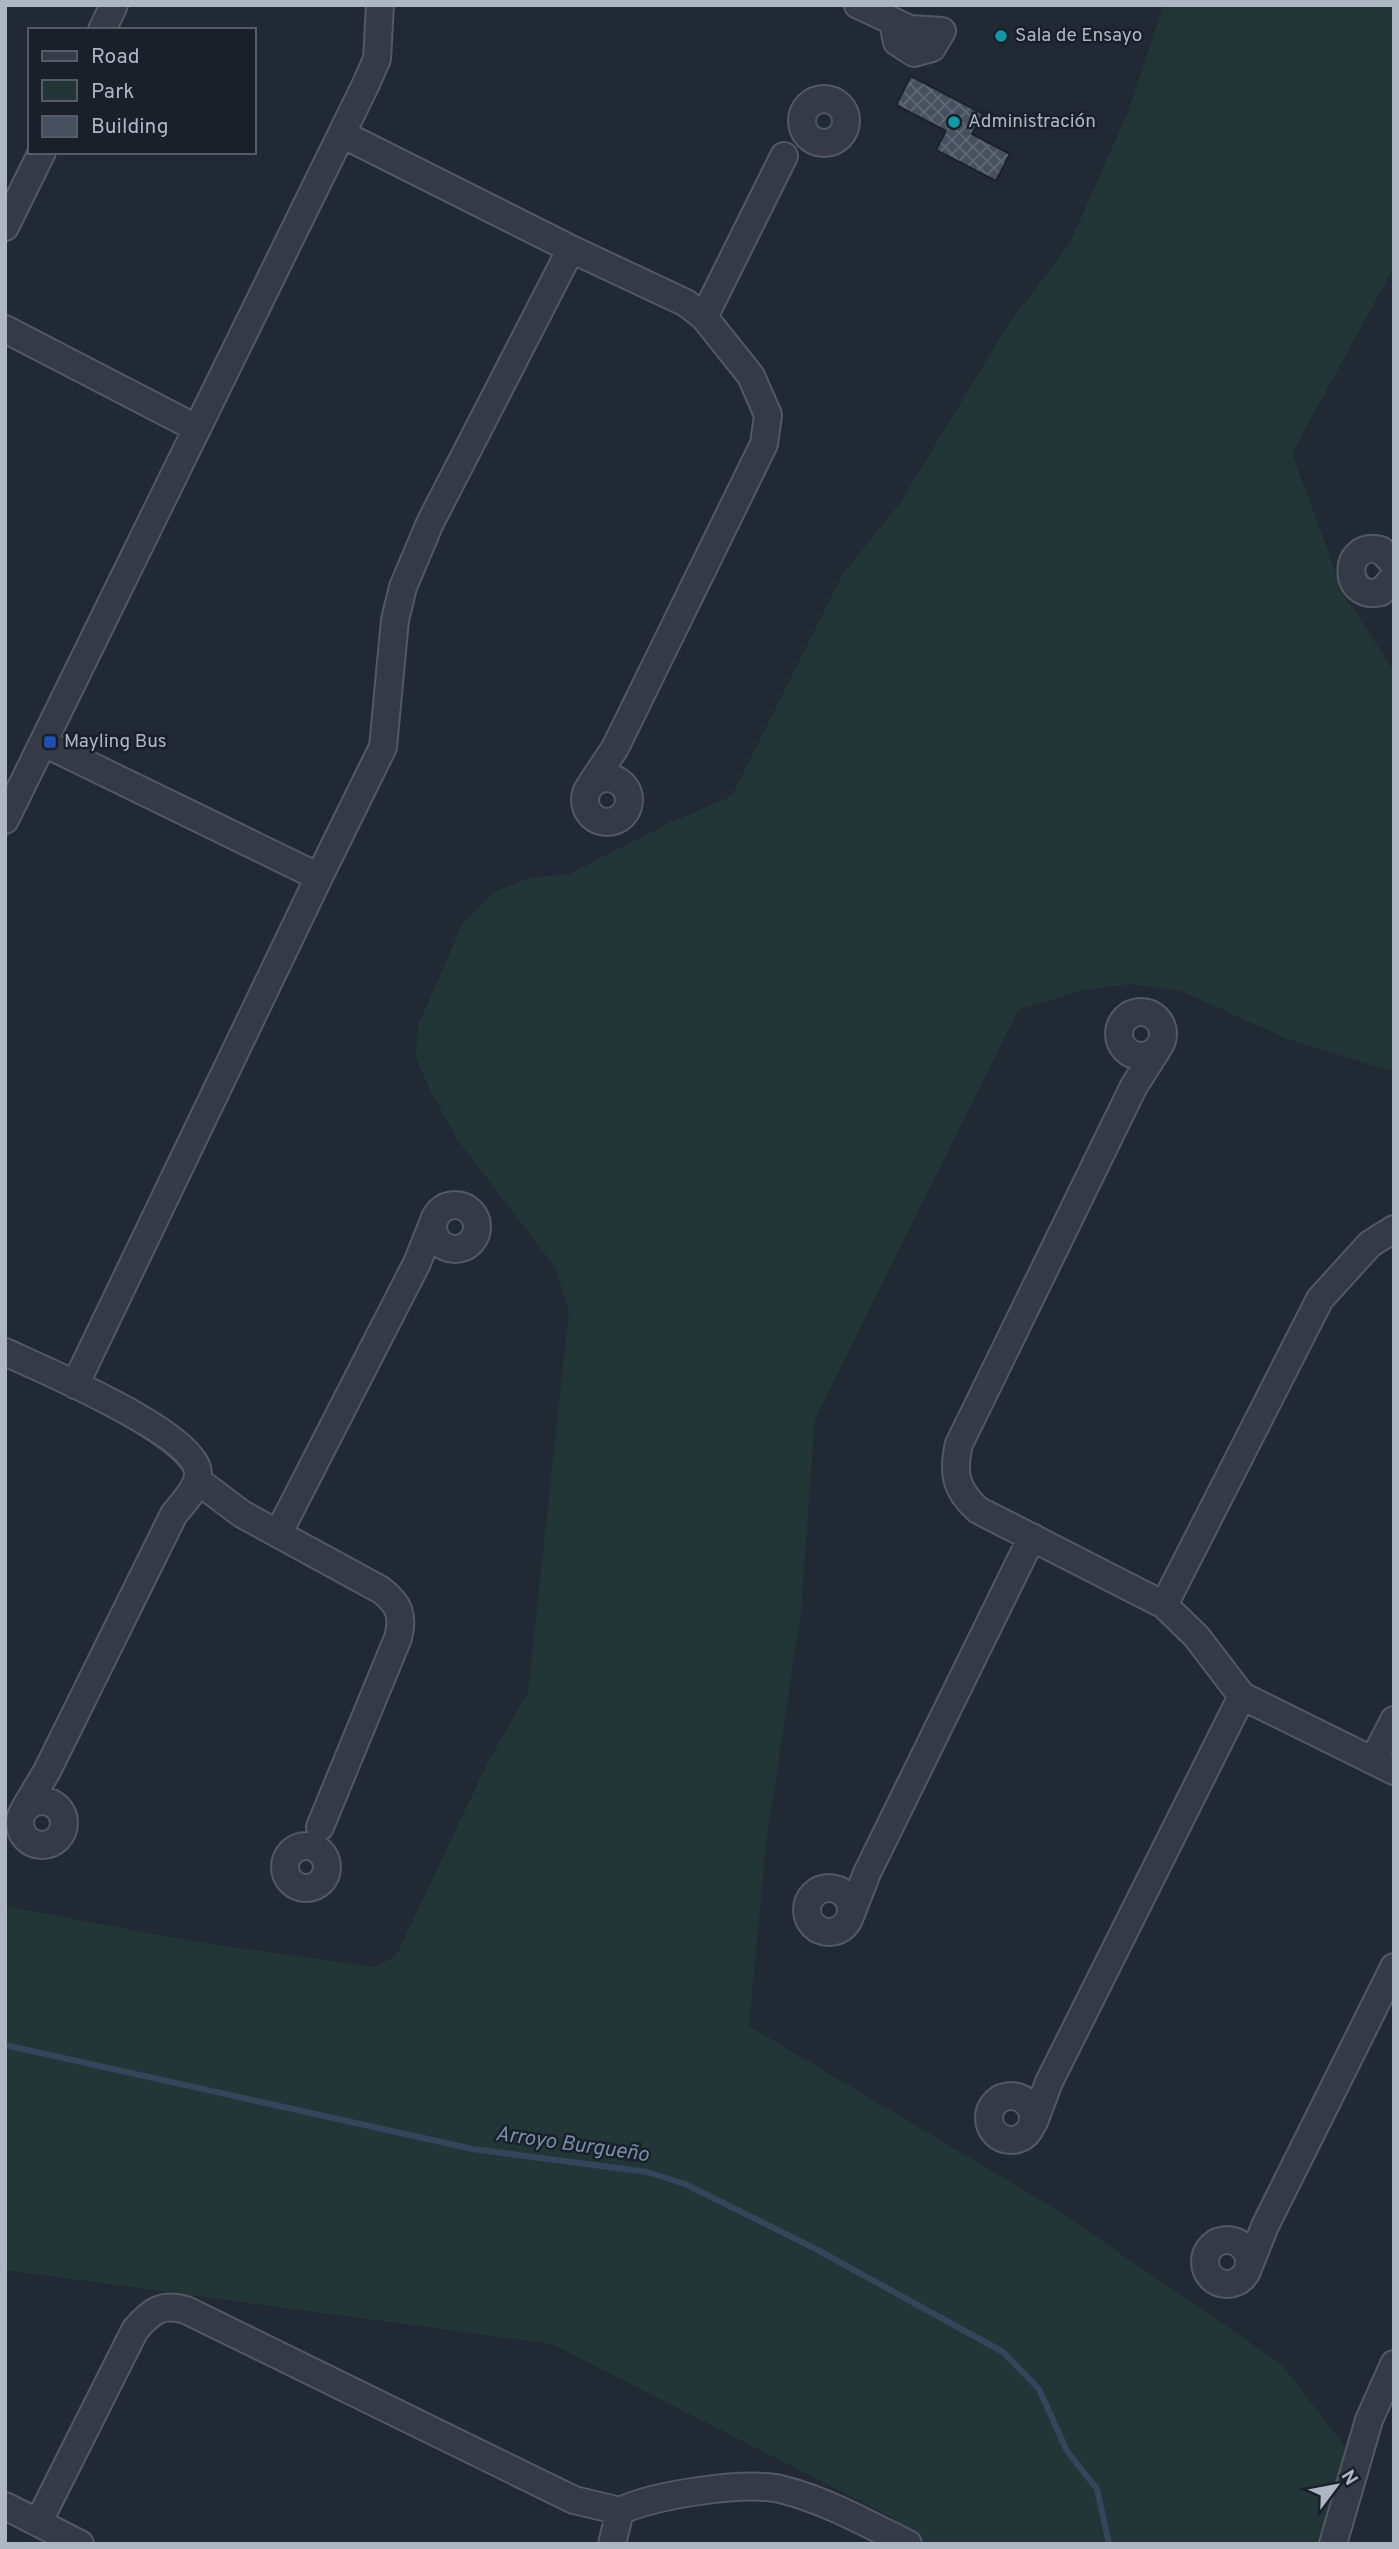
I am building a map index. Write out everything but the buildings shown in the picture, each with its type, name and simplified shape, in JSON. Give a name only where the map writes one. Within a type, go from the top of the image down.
[{"type":"street","points":[[103,28],[114,5]]},
{"type":"street","points":[[5,820],[377,59],[380,5]]},
{"type":"street","points":[[858,5],[910,29],[942,31]]},
{"type":"street","points":[[704,317],[809,104],[823,99],[837,103],[845,115],[845,130],[835,141],[814,142],[793,148],[784,156]]},
{"type":"street","points":[[802,116],[803,131],[814,142]]},
{"type":"street","points":[[342,134],[571,249],[686,303],[704,317],[751,376],[762,397],[768,429],[764,444],[615,748],[584,797],[587,812],[598,821],[613,822],[628,807],[628,792],[619,781],[613,761],[615,748]]},
{"type":"street","points":[[5,227],[41,154]]},
{"type":"street","points":[[75,1385],[383,747],[396,620],[403,587],[430,523],[571,249]]},
{"type":"street","points":[[5,329],[196,428]]},
{"type":"street","points":[[1390,554],[1374,548],[1360,552],[1351,563],[1351,578],[1360,590],[1374,593],[1388,587],[1394,577]]},
{"type":"street","points":[[44,743],[319,877]]},
{"type":"street","points":[[591,784],[604,778],[619,781]]},
{"type":"street","points":[[1134,1086],[1136,1074],[1129,1054],[1120,1042],[1119,1028],[1127,1016],[1142,1012],[1155,1017],[1163,1029],[1157,1050],[1134,1086],[959,1444],[954,1474],[965,1498],[978,1510],[1164,1605],[1196,1636],[1242,1696],[1383,1766],[1394,1720]]},
{"type":"street","points":[[1129,1054],[1144,1057],[1157,1050]]},
{"type":"street","points":[[278,1534],[417,1263],[439,1210],[453,1204],[473,1213],[478,1227],[473,1241],[461,1249],[446,1248],[426,1255],[417,1263]]},
{"type":"street","points":[[433,1223],[435,1238],[446,1248]]},
{"type":"street","points":[[1164,1605],[1320,1299],[1370,1244],[1394,1229]]},
{"type":"street","points":[[5,1352],[75,1385],[167,1434],[195,1461],[198,1481],[217,1498],[381,1590],[395,1601],[401,1611],[398,1638],[311,1850]]},
{"type":"street","points":[[47,1771],[46,1783],[53,1804],[63,1814],[64,1829],[57,1841],[50,1845],[35,1845],[24,1836],[20,1822],[25,1808],[47,1771],[174,1514],[198,1481]]},
{"type":"street","points":[[867,1873],[858,1882],[838,1889],[824,1887],[817,1891],[808,1902],[808,1917],[817,1928],[831,1932],[845,1926],[867,1873],[1031,1537]]},
{"type":"street","points":[[1049,2082],[1040,2090],[1020,2097],[1006,2096],[993,2104],[988,2118],[993,2132],[1005,2140],[1020,2139],[1034,2122],[1049,2082],[1242,1696]]},
{"type":"street","points":[[25,1808],[38,1801],[53,1804]]},
{"type":"street","points":[[838,1889],[849,1899],[851,1914]]},
{"type":"street","points":[[1265,2226],[1256,2235],[1236,2241],[1214,2243],[1206,2255],[1206,2269],[1214,2281],[1229,2285],[1242,2279],[1265,2226],[1394,1967]]},
{"type":"street","points":[[1020,2097],[1031,2107],[1034,2122]]},
{"type":"street","points":[[1236,2241],[1247,2252],[1249,2266]]},
{"type":"street","points":[[38,2523],[135,2330],[153,2311],[169,2306],[186,2310],[575,2500],[620,2511],[658,2496],[763,2487],[780,2488],[807,2496],[898,2541]]},
{"type":"street","points":[[1333,2544],[1369,2420],[1394,2364]]},
{"type":"street","points":[[5,2506],[80,2544]]},
{"type":"street","points":[[612,2544],[620,2511]]},
{"type":"green space","points":[[1164,5],[1394,5],[1394,267],[1292,453],[1344,595],[1394,671],[1394,1072],[1290,1040],[1181,991],[1130,984],[1083,990],[1018,1010],[815,1419],[801,1611],[766,1844],[749,2026],[1057,2210],[1281,2364],[1346,2448],[1342,2480],[1319,2544],[929,2544],[888,2515],[552,2344],[5,2270],[5,1906],[196,1942],[375,1967],[396,1956],[488,1762],[528,1692],[569,1311],[555,1267],[457,1139],[429,1088],[416,1057],[418,1026],[462,925],[494,892],[530,878],[569,874],[671,822],[732,796],[843,574],[900,503],[1008,325],[1070,243],[1128,112]]},
{"type":"waterway","name":"Arroyo Burgueño","points":[[5,2045],[473,2149],[647,2172],[685,2184],[814,2248],[1003,2352],[1039,2389],[1067,2451],[1097,2489],[1109,2544]]},
{"type":"place","name":"Sala de Ensayo","points":[[1001,36]]},
{"type":"place","name":"Administración","points":[[954,122]]},
{"type":"place","name":"Mayling Bus","points":[[50,742]]}]
